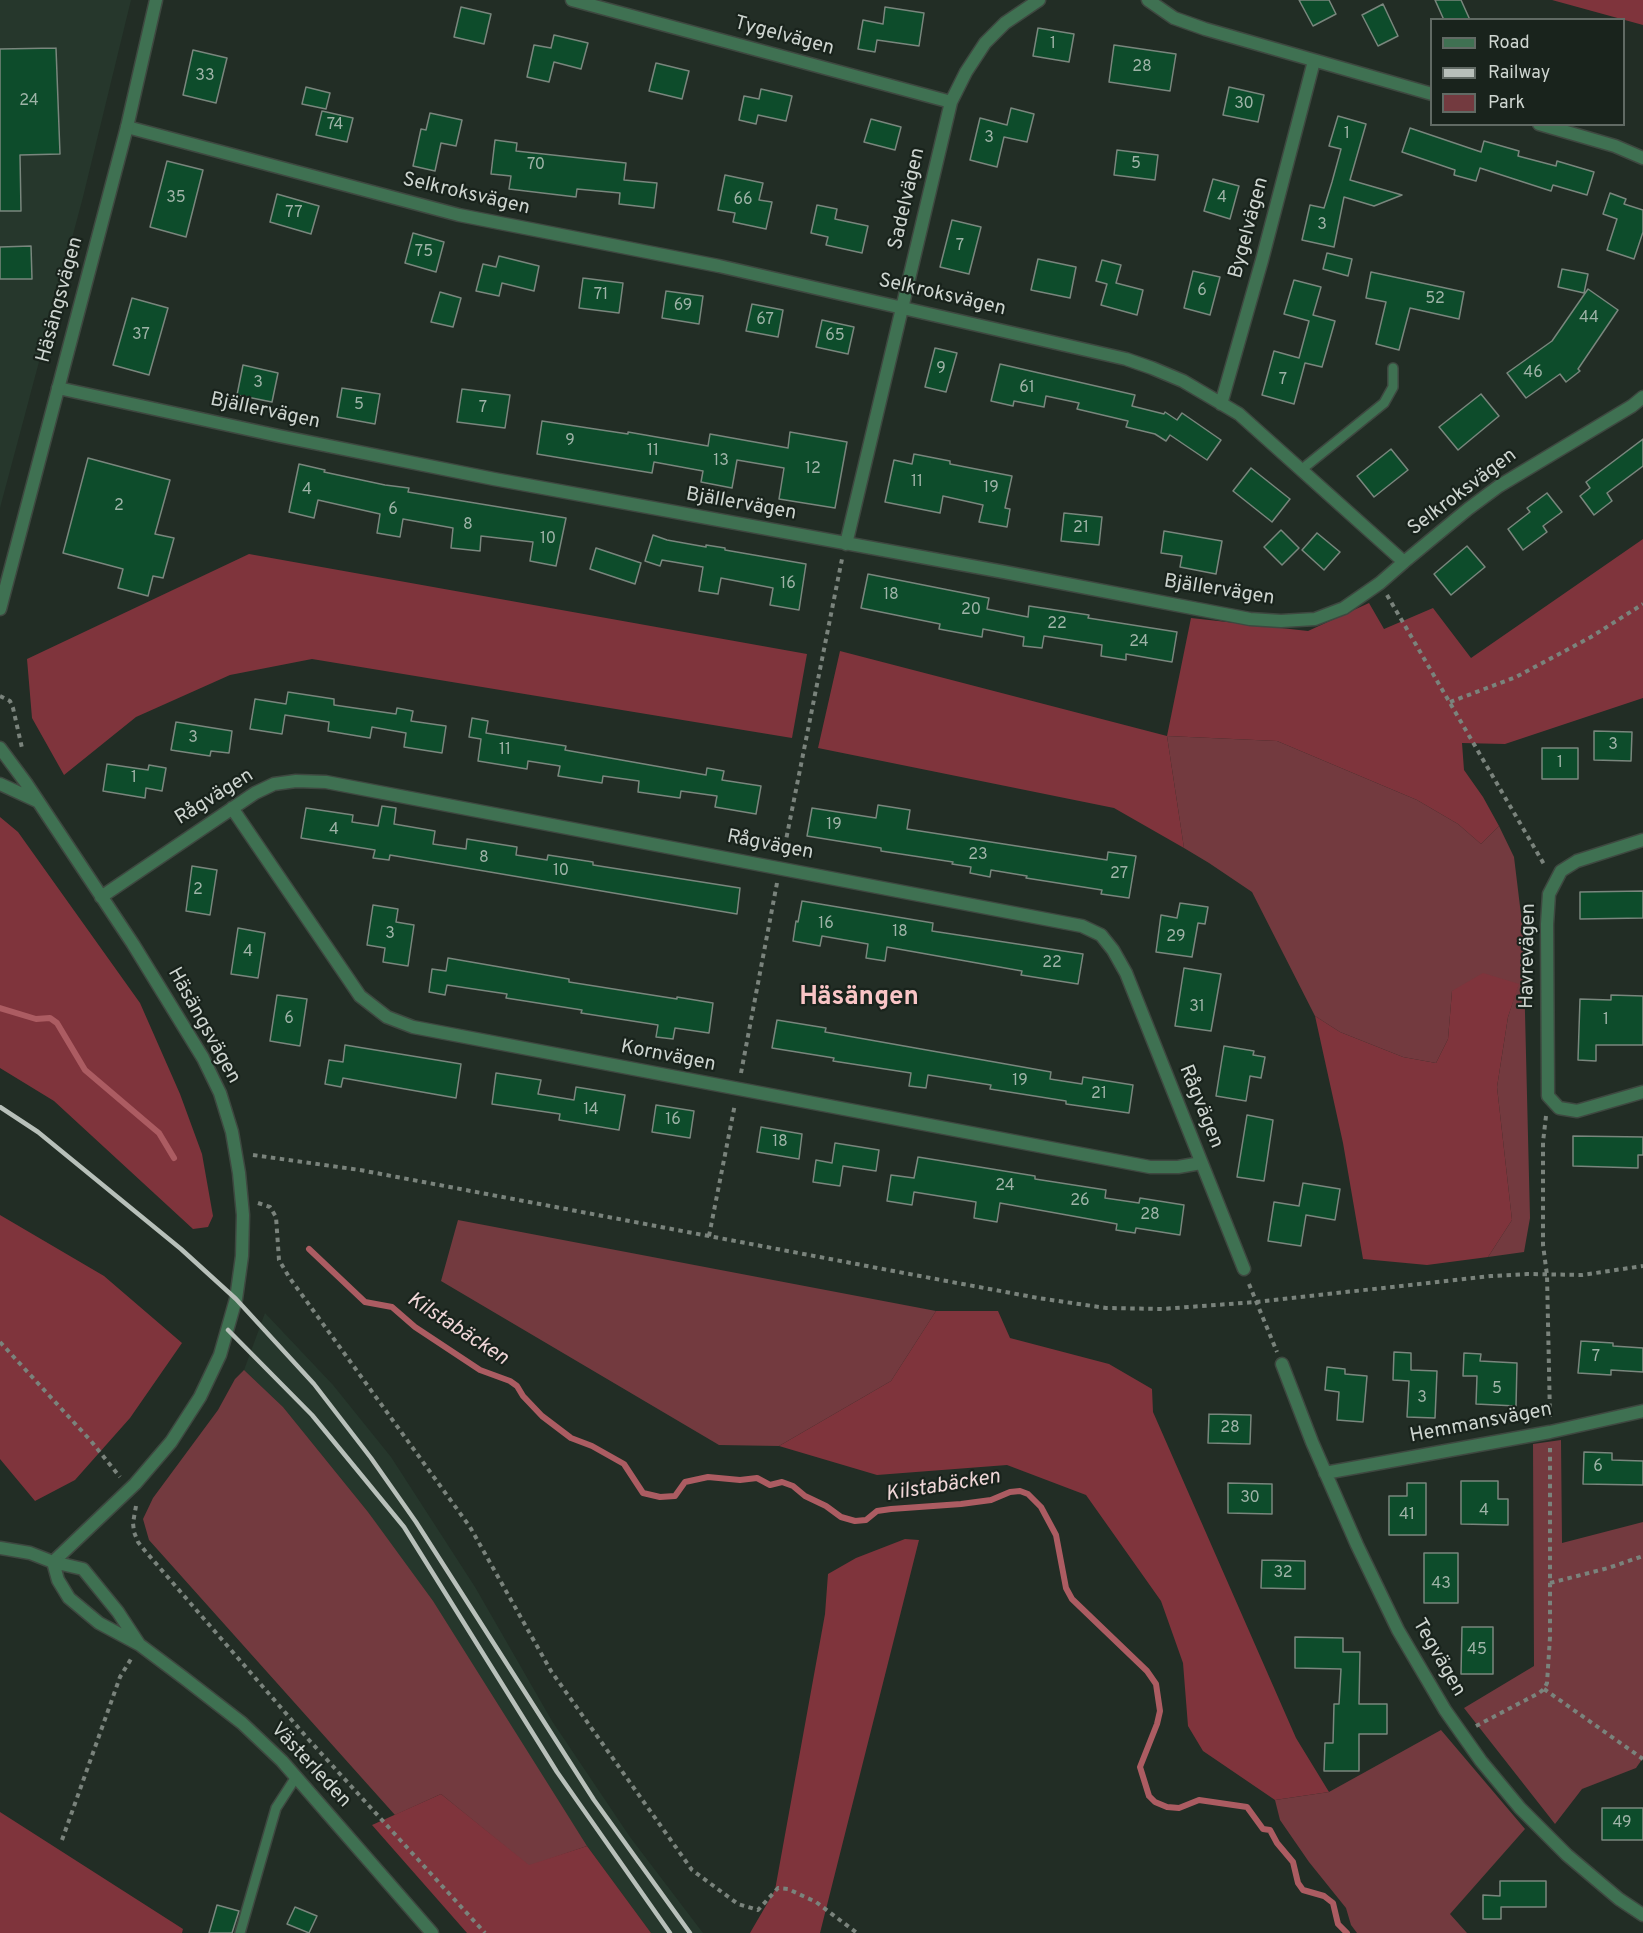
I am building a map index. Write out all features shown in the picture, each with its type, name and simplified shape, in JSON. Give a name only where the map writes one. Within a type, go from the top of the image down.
[{"type":"street","name":"Häsängsvägen","points":[[0,609],[127,127],[156,0]]},
{"type":"street","name":"Tygelvägen","points":[[572,0],[951,102]]},
{"type":"street","name":"Sadelvägen","points":[[846,544],[951,102],[966,72],[985,43],[1005,24],[1039,0]]},
{"type":"street","points":[[1149,0],[1174,18],[1430,94]]},
{"type":"street","name":"Bygelvägen","points":[[1221,404],[1262,260],[1314,61]]},
{"type":"street","points":[[1546,126],[1615,146],[1643,158]]},
{"type":"street","name":"Selkroksvägen","points":[[127,127],[449,213],[659,253],[1126,359],[1183,381],[1239,414],[1404,562],[1499,486],[1632,406],[1643,397]]},
{"type":"street","name":"Bjällervägen","points":[[58,388],[482,477],[1250,619],[1281,621],[1315,619],[1344,608],[1404,562]]},
{"type":"street","name":"Häsängsvägen","points":[[0,748],[178,1014],[203,1058],[220,1093],[232,1132],[243,1215],[238,1290],[220,1355],[200,1397],[171,1442],[129,1490],[53,1562]]},
{"type":"street","name":"Rågvägen","points":[[101,897],[255,793],[274,784],[296,781],[326,782],[1082,926],[1101,935],[1126,973],[1244,1269]]},
{"type":"street","points":[[0,784],[37,801]]},
{"type":"street","name":"Kornvägen","points":[[232,808],[360,996],[387,1017],[412,1028],[1149,1167],[1178,1167],[1201,1163]]},
{"type":"street","name":"Havrevägen","points":[[1548,1096],[1547,924],[1549,894],[1561,871],[1577,861],[1643,840]]},
{"type":"street","points":[[1548,1096],[1559,1108],[1577,1111],[1643,1092]]},
{"type":"street","name":"Tegvägen","points":[[1282,1364],[1325,1473],[1357,1545],[1398,1629],[1445,1710],[1481,1761],[1520,1808],[1567,1855],[1643,1916]]},
{"type":"street","name":"Hemmansvägen","points":[[1325,1473],[1550,1431],[1643,1411]]},
{"type":"street","name":"Västerleden","points":[[0,1548],[30,1553],[53,1562],[83,1569],[118,1612],[140,1645]]},
{"type":"street","name":"Västerleden","points":[[53,1562],[58,1580],[69,1598],[99,1623],[140,1645],[242,1723],[282,1761],[432,1933]]},
{"type":"lane","points":[[1301,470],[1384,403],[1393,387],[1393,368]]},
{"type":"lane","points":[[240,1933],[276,1808],[297,1777]]},
{"type":"path","points":[[709,1236],[780,868],[846,544]]},
{"type":"path","points":[[1380,582],[1545,865]]},
{"type":"path","points":[[1380,582],[1556,881]]},
{"type":"path","points":[[1450,702],[1516,677],[1591,637],[1643,604]]},
{"type":"path","points":[[0,696],[10,701],[13,708],[24,756]]},
{"type":"path","points":[[1462,1734],[1544,1689],[1547,1683],[1550,1583],[1550,1431],[1547,1275],[1543,1245],[1543,1142],[1548,1096]]},
{"type":"path","points":[[254,1166],[253,1155],[328,1165],[1083,1305],[1162,1309],[1256,1302],[1491,1276],[1582,1275],[1643,1266]]},
{"type":"path","points":[[256,1214],[257,1201],[270,1208],[276,1217],[279,1260],[289,1277],[470,1527],[551,1671],[692,1870],[738,1904],[758,1910],[778,1888],[788,1889],[816,1902],[857,1933]]},
{"type":"path","points":[[1244,1269],[1282,1364]]},
{"type":"path","points":[[0,1342],[91,1441],[129,1490]]},
{"type":"path","points":[[142,1497],[136,1506],[133,1523],[138,1542],[309,1740],[485,1933]]},
{"type":"path","points":[[1550,1583],[1643,1556]]},
{"type":"path","points":[[62,1840],[120,1677],[140,1645]]},
{"type":"path","points":[[1544,1689],[1643,1759]]},
{"type":"shaded area","points":[[0,0],[131,0],[83,197],[0,508]]},
{"type":"shaded area","points":[[1552,0],[1643,0],[1643,25],[1625,20],[1625,18]]},
{"type":"shaded area","points":[[1643,539],[1643,698],[1505,744],[1462,743],[1464,770],[1483,797],[1499,826],[1481,844],[1458,824],[1417,800],[1277,741],[1167,736],[1191,618],[1308,631],[1369,603],[1384,629],[1433,608],[1471,658]]},
{"type":"shaded area","points":[[249,554],[807,654],[792,738],[312,659],[230,675],[136,717],[64,775],[32,718],[27,659]]},
{"type":"shaded area","points":[[840,651],[1167,736],[1184,848],[1114,808],[818,748]]},
{"type":"shaded area","points":[[0,817],[18,832],[140,1003],[180,1094],[202,1154],[213,1216],[208,1227],[193,1229],[54,1101],[0,1068]]},
{"type":"shaded area","points":[[1483,973],[1519,984],[1508,1017],[1497,1087],[1512,1220],[1488,1257],[1427,1265],[1363,1259],[1343,1143],[1315,1016],[1340,1032],[1403,1057],[1436,1063],[1448,1039],[1452,991]]},
{"type":"shaded area","points":[[0,1215],[104,1276],[182,1343],[130,1418],[75,1480],[35,1501],[0,1459]]},
{"type":"shaded area","points":[[936,1311],[998,1311],[1010,1338],[1109,1364],[1152,1389],[1153,1412],[1296,1738],[1329,1792],[1275,1800],[1203,1751],[1188,1726],[1183,1663],[1161,1601],[1086,1495],[1007,1465],[877,1475],[779,1446],[891,1381]]},
{"type":"shaded area","points":[[265,1313],[333,1385],[391,1457],[475,1587],[552,1721],[630,1837],[703,1933],[651,1933],[587,1846],[368,1512],[283,1407],[244,1370]]},
{"type":"shaded area","points":[[905,1539],[919,1540],[820,1933],[750,1933],[775,1890],[825,1614],[828,1574],[856,1558]]},
{"type":"shaded area","points":[[441,1794],[529,1865],[587,1846],[651,1933],[467,1933],[372,1825]]},
{"type":"shaded area","points":[[0,1812],[183,1929],[182,1933],[0,1933]]},
{"type":"green space","points":[[1167,736],[1277,741],[1417,800],[1458,824],[1481,844],[1499,826],[1514,857],[1523,931],[1530,1218],[1524,1252],[1488,1257],[1512,1220],[1497,1087],[1508,1017],[1518,985],[1452,991],[1448,1039],[1436,1063],[1403,1057],[1340,1032],[1315,1016],[1252,892],[1184,848]]},
{"type":"green space","points":[[458,1220],[936,1311],[891,1381],[779,1446],[719,1445],[441,1281]]},
{"type":"green space","points":[[244,1370],[283,1407],[368,1512],[433,1601],[587,1846],[529,1866],[441,1794],[395,1815],[149,1540],[143,1519],[153,1498],[218,1410],[235,1379]]},
{"type":"green space","points":[[1561,1440],[1562,1543],[1643,1522],[1643,1758],[1636,1768],[1582,1789],[1555,1824],[1464,1708],[1534,1666],[1533,1444]]},
{"type":"green space","points":[[1441,1730],[1525,1829],[1450,1914],[1467,1933],[1357,1933],[1351,1925],[1346,1908],[1309,1862],[1280,1820],[1275,1800],[1329,1792]]},
{"type":"building","points":[[1299,0],[1329,0],[1336,14],[1313,26]]},
{"type":"building","points":[[1435,0],[1461,0],[1469,18],[1443,18]]},
{"type":"building","points":[[1383,4],[1398,36],[1378,46],[1362,15]]},
{"type":"building","points":[[461,7],[491,14],[484,44],[454,37]]},
{"type":"building","points":[[885,7],[924,13],[919,46],[877,40],[875,52],[858,49],[863,20],[883,24]]},
{"type":"building","points":[[1038,28],[1074,34],[1069,62],[1033,56]]},
{"type":"building","points":[[554,35],[588,43],[581,69],[554,62],[549,82],[527,77],[534,45],[551,48]]},
{"type":"building","points":[[1114,45],[1176,54],[1170,91],[1109,82]]},
{"type":"building","points":[[56,48],[60,154],[20,155],[21,211],[0,211],[0,49]]},
{"type":"building","points":[[193,50],[227,58],[216,103],[183,95]]},
{"type":"building","points":[[656,63],[689,71],[682,99],[649,91]]},
{"type":"building","points":[[306,87],[330,93],[326,109],[302,104]]},
{"type":"building","points":[[1229,87],[1264,95],[1258,122],[1223,115]]},
{"type":"building","points":[[761,89],[792,96],[786,121],[758,115],[756,124],[739,120],[744,96],[759,99]]},
{"type":"building","points":[[1011,108],[1034,114],[1027,142],[1004,137],[997,167],[970,160],[980,118],[1007,125]]},
{"type":"building","points":[[322,111],[353,118],[347,142],[316,135]]},
{"type":"building","points":[[430,113],[462,120],[456,146],[441,143],[435,171],[413,166],[421,129],[426,130]]},
{"type":"building","points":[[1338,116],[1366,124],[1350,180],[1402,195],[1374,206],[1344,197],[1334,247],[1302,240],[1310,205],[1324,208],[1332,182],[1341,149],[1329,146]]},
{"type":"building","points":[[871,119],[901,127],[895,150],[864,142]]},
{"type":"building","points":[[1410,128],[1481,152],[1484,141],[1519,151],[1518,156],[1556,166],[1557,161],[1594,172],[1587,195],[1553,185],[1551,191],[1480,168],[1476,181],[1454,175],[1455,170],[1402,152]]},
{"type":"building","points":[[495,140],[517,143],[516,151],[626,163],[624,180],[657,183],[654,208],[619,204],[620,193],[577,189],[576,197],[509,189],[511,176],[491,174]]},
{"type":"building","points":[[1117,150],[1158,155],[1155,180],[1114,175]]},
{"type":"building","points":[[167,161],[203,170],[186,237],[150,227]]},
{"type":"building","points":[[725,175],[763,183],[759,200],[772,202],[766,229],[733,222],[735,213],[718,210]]},
{"type":"building","points":[[1213,179],[1239,186],[1230,219],[1204,211]]},
{"type":"building","points":[[1610,193],[1626,199],[1624,204],[1643,210],[1643,232],[1634,259],[1607,250],[1617,219],[1603,214]]},
{"type":"building","points":[[277,194],[319,206],[311,234],[270,222]]},
{"type":"building","points":[[817,205],[837,209],[835,219],[868,226],[862,253],[826,245],[828,237],[811,233]]},
{"type":"building","points":[[952,220],[981,227],[969,274],[940,267]]},
{"type":"building","points":[[413,233],[444,242],[436,272],[405,263]]},
{"type":"building","points":[[31,246],[32,279],[0,279],[0,247]]},
{"type":"building","points":[[1327,253],[1352,259],[1348,276],[1323,269]]},
{"type":"building","points":[[499,256],[539,266],[534,291],[502,283],[499,296],[476,291],[483,264],[496,267]]},
{"type":"building","points":[[1038,259],[1076,267],[1070,298],[1031,290]]},
{"type":"building","points":[[1102,260],[1121,265],[1116,283],[1143,290],[1137,315],[1101,305],[1107,284],[1096,281]]},
{"type":"building","points":[[1562,269],[1588,274],[1584,293],[1558,287]]},
{"type":"building","points":[[1193,271],[1220,277],[1210,315],[1184,308]]},
{"type":"building","points":[[1371,272],[1464,292],[1459,319],[1410,308],[1399,350],[1376,344],[1386,302],[1366,298]]},
{"type":"building","points":[[583,278],[623,283],[619,313],[579,308]]},
{"type":"building","points":[[1294,280],[1321,287],[1313,315],[1335,321],[1322,367],[1305,363],[1294,404],[1262,395],[1274,351],[1299,358],[1309,321],[1284,314]]},
{"type":"building","points":[[1588,289],[1618,310],[1578,369],[1580,371],[1566,382],[1560,374],[1526,398],[1507,373],[1552,341]]},
{"type":"building","points":[[666,291],[703,296],[699,324],[662,318]]},
{"type":"building","points":[[440,292],[461,298],[453,327],[431,322]]},
{"type":"building","points":[[132,298],[168,308],[149,375],[113,365]]},
{"type":"building","points":[[752,304],[783,310],[778,337],[746,331]]},
{"type":"building","points":[[822,320],[854,327],[848,354],[816,347]]},
{"type":"building","points":[[935,348],[957,353],[946,392],[925,387]]},
{"type":"building","points":[[1000,364],[1135,395],[1132,406],[1164,414],[1165,412],[1177,420],[1182,413],[1221,440],[1207,460],[1170,435],[1166,441],[1155,434],[1126,427],[1128,421],[1077,409],[1079,403],[1046,396],[1044,407],[1014,401],[1013,406],[991,401]]},
{"type":"building","points":[[243,365],[278,373],[272,402],[237,395]]},
{"type":"building","points":[[342,388],[380,394],[375,424],[337,417]]},
{"type":"building","points":[[462,389],[510,395],[505,428],[457,422]]},
{"type":"building","points":[[1481,394],[1499,416],[1458,450],[1439,427]]},
{"type":"building","points":[[542,421],[628,434],[628,432],[708,446],[710,434],[788,448],[790,432],[847,442],[835,508],[779,499],[784,468],[737,460],[732,488],[701,482],[703,471],[654,462],[652,473],[537,454]]},
{"type":"building","points":[[1643,439],[1643,466],[1607,493],[1612,501],[1594,515],[1580,496],[1590,488],[1586,482]]},
{"type":"building","points":[[1391,449],[1408,470],[1374,497],[1357,476]]},
{"type":"building","points":[[914,454],[950,461],[950,464],[1012,476],[1005,508],[1010,509],[1007,527],[979,522],[983,505],[943,496],[940,513],[885,502],[894,460],[912,464]]},
{"type":"building","points":[[88,458],[170,480],[155,534],[174,538],[163,578],[153,576],[148,596],[118,588],[123,569],[63,553]]},
{"type":"building","points":[[299,464],[325,470],[324,472],[409,488],[408,492],[566,518],[556,566],[530,561],[533,542],[481,536],[480,551],[451,548],[453,528],[403,519],[400,537],[377,533],[380,514],[318,500],[314,518],[289,512]]},
{"type":"building","points":[[1251,468],[1290,499],[1272,522],[1233,491]]},
{"type":"building","points":[[1547,493],[1562,512],[1543,526],[1547,532],[1523,550],[1508,529],[1530,512],[1527,508]]},
{"type":"building","points":[[1064,513],[1102,517],[1099,545],[1061,541]]},
{"type":"building","points":[[1281,530],[1299,548],[1282,565],[1264,547]]},
{"type":"building","points":[[1164,531],[1222,541],[1216,574],[1180,567],[1182,556],[1161,553]]},
{"type":"building","points":[[1317,533],[1340,552],[1324,570],[1302,550]]},
{"type":"building","points":[[653,535],[667,540],[725,548],[725,550],[806,564],[799,610],[770,605],[773,588],[721,578],[718,594],[699,591],[703,567],[662,560],[660,566],[645,561]]},
{"type":"building","points":[[1467,546],[1485,567],[1451,595],[1434,574]]},
{"type":"building","points":[[596,548],[641,563],[635,584],[590,569]]},
{"type":"building","points":[[868,574],[989,598],[987,609],[1028,617],[1029,606],[1177,632],[1172,662],[1126,654],[1126,660],[1101,656],[1102,645],[1044,636],[1042,648],[1023,646],[1024,637],[983,629],[982,637],[939,629],[940,624],[861,608]]},
{"type":"building","points":[[288,692],[334,699],[334,705],[396,714],[397,708],[413,711],[411,721],[446,726],[442,753],[404,747],[406,733],[372,727],[370,738],[328,731],[329,722],[285,715],[282,734],[250,729],[255,699],[286,704]]},
{"type":"building","points":[[472,718],[488,721],[486,733],[566,746],[565,750],[706,775],[707,768],[724,771],[722,780],[761,786],[756,814],[715,807],[717,796],[681,791],[680,798],[638,792],[639,781],[603,776],[602,783],[558,776],[560,766],[528,761],[527,769],[478,761],[481,739],[469,737]]},
{"type":"building","points":[[176,722],[232,731],[229,753],[211,751],[210,756],[171,750]]},
{"type":"building","points":[[1594,731],[1632,732],[1631,761],[1594,760]]},
{"type":"building","points":[[1542,748],[1578,748],[1578,779],[1542,779]]},
{"type":"building","points":[[107,764],[148,770],[149,765],[166,768],[162,791],[146,788],[145,798],[103,791]]},
{"type":"building","points":[[878,805],[910,810],[907,829],[1107,860],[1108,852],[1136,856],[1129,898],[1101,894],[1102,890],[991,870],[990,877],[970,873],[971,867],[952,864],[953,862],[807,836],[812,808],[876,818]]},
{"type":"building","points":[[382,806],[396,808],[394,824],[435,831],[433,844],[466,849],[467,839],[517,847],[516,855],[547,860],[548,855],[593,862],[593,865],[740,888],[737,914],[390,855],[389,860],[373,858],[375,850],[301,838],[306,808],[353,815],[352,822],[378,826]]},
{"type":"building","points":[[192,866],[217,870],[210,915],[186,911]]},
{"type":"building","points":[[1643,891],[1643,918],[1580,919],[1580,892]]},
{"type":"building","points":[[802,901],[933,923],[932,931],[1083,954],[1078,984],[1021,975],[1022,971],[887,947],[885,961],[866,958],[868,944],[822,936],[820,946],[793,941]]},
{"type":"building","points":[[1180,903],[1208,907],[1205,924],[1198,923],[1192,957],[1156,952],[1161,915],[1177,918]]},
{"type":"building","points":[[373,905],[398,909],[396,922],[414,925],[408,966],[383,962],[385,948],[367,945]]},
{"type":"building","points":[[238,928],[265,933],[258,978],[231,974]]},
{"type":"building","points":[[448,958],[569,979],[569,982],[713,1003],[709,1033],[675,1028],[673,1039],[656,1037],[658,1025],[506,998],[507,994],[447,985],[445,995],[429,992],[432,969],[446,971]]},
{"type":"building","points":[[1184,968],[1221,974],[1211,1031],[1175,1026]]},
{"type":"building","points":[[277,995],[307,999],[300,1046],[270,1041]]},
{"type":"building","points":[[1611,995],[1643,996],[1643,1045],[1596,1045],[1596,1061],[1578,1060],[1580,999],[1611,1000]]},
{"type":"building","points":[[777,1020],[826,1028],[825,1032],[1051,1072],[1050,1079],[1082,1084],[1083,1077],[1133,1085],[1129,1113],[1066,1104],[1066,1101],[990,1089],[991,1085],[928,1075],[926,1088],[909,1086],[911,1073],[833,1061],[834,1058],[772,1048]]},
{"type":"building","points":[[345,1045],[461,1064],[456,1098],[343,1078],[341,1087],[325,1084],[329,1060],[343,1062]]},
{"type":"building","points":[[1224,1046],[1254,1051],[1253,1055],[1265,1057],[1261,1078],[1250,1076],[1246,1101],[1216,1096]]},
{"type":"building","points":[[496,1073],[541,1080],[538,1094],[574,1100],[576,1087],[625,1095],[619,1130],[559,1120],[560,1114],[492,1104]]},
{"type":"building","points":[[656,1105],[694,1111],[690,1138],[652,1132]]},
{"type":"building","points":[[1247,1115],[1273,1120],[1264,1181],[1237,1177]]},
{"type":"building","points":[[761,1127],[802,1134],[799,1159],[757,1152]]},
{"type":"building","points":[[1573,1136],[1643,1137],[1643,1155],[1638,1155],[1638,1168],[1573,1166]]},
{"type":"building","points":[[835,1143],[879,1150],[876,1171],[843,1166],[840,1186],[813,1182],[816,1160],[832,1163]]},
{"type":"building","points":[[918,1157],[1106,1190],[1105,1198],[1139,1203],[1140,1198],[1184,1205],[1180,1235],[1136,1228],[1135,1233],[1116,1230],[1117,1224],[1000,1203],[997,1222],[974,1218],[976,1202],[914,1192],[912,1205],[887,1201],[891,1175],[914,1178]]},
{"type":"building","points":[[1303,1183],[1340,1189],[1335,1220],[1306,1215],[1301,1246],[1268,1241],[1274,1202],[1299,1206]]},
{"type":"building","points":[[1581,1341],[1643,1348],[1643,1372],[1611,1370],[1611,1375],[1578,1373]]},
{"type":"building","points":[[1394,1352],[1411,1353],[1411,1370],[1437,1371],[1435,1418],[1407,1417],[1409,1381],[1393,1380]]},
{"type":"building","points":[[1464,1353],[1481,1354],[1480,1361],[1517,1363],[1516,1406],[1476,1404],[1477,1376],[1463,1376]]},
{"type":"building","points":[[1327,1367],[1345,1369],[1345,1374],[1367,1376],[1363,1422],[1337,1420],[1339,1392],[1325,1390]]},
{"type":"building","points":[[1209,1414],[1251,1415],[1250,1444],[1208,1443]]},
{"type":"building","points":[[1584,1452],[1612,1453],[1612,1460],[1643,1461],[1643,1485],[1583,1484]]},
{"type":"building","points":[[1461,1481],[1498,1481],[1498,1499],[1508,1499],[1508,1525],[1461,1524]]},
{"type":"building","points":[[1228,1483],[1272,1484],[1272,1514],[1228,1513]]},
{"type":"building","points":[[1407,1483],[1426,1483],[1426,1535],[1389,1535],[1389,1496],[1407,1496]]},
{"type":"building","points":[[1424,1553],[1458,1553],[1458,1603],[1424,1603]]},
{"type":"building","points":[[1262,1560],[1305,1561],[1305,1589],[1261,1588]]},
{"type":"building","points":[[1462,1627],[1493,1627],[1493,1674],[1461,1674]]},
{"type":"building","points":[[1295,1637],[1343,1638],[1343,1652],[1360,1652],[1359,1704],[1387,1704],[1387,1734],[1359,1734],[1359,1771],[1324,1771],[1325,1743],[1333,1743],[1334,1704],[1339,1704],[1341,1669],[1295,1668]]},
{"type":"building","points":[[1602,1808],[1643,1808],[1643,1840],[1602,1840]]},
{"type":"building","points":[[1500,1881],[1546,1881],[1546,1907],[1501,1907],[1501,1919],[1483,1919],[1483,1895],[1500,1896]]},
{"type":"building","points":[[217,1905],[239,1911],[232,1933],[209,1933]]},
{"type":"building","points":[[295,1907],[317,1916],[309,1933],[287,1924]]},
{"type":"waterway","name":"Kilstabäcken","points":[[0,1008],[36,1019],[50,1018],[57,1023],[85,1070],[159,1133],[174,1158]]},
{"type":"waterway","name":"Kilstabäcken","points":[[309,1249],[365,1302],[392,1307],[415,1327],[480,1370],[510,1381],[517,1386],[542,1416],[571,1438],[592,1446],[624,1464],[643,1493],[660,1497],[675,1496],[685,1482],[708,1477],[740,1480],[757,1478],[770,1485],[782,1482],[793,1486],[805,1496],[826,1506],[841,1517],[855,1521],[866,1520],[877,1511],[991,1500],[1010,1492],[1020,1491],[1028,1494],[1041,1507],[1056,1535],[1066,1588],[1072,1599],[1147,1671],[1156,1684],[1160,1711],[1140,1767],[1149,1796],[1155,1802],[1167,1807],[1179,1808],[1199,1800],[1247,1807],[1263,1829],[1270,1830],[1277,1843],[1293,1862],[1298,1883],[1303,1890],[1324,1896],[1333,1903],[1338,1924],[1347,1933]]},
{"type":"railway","points":[[0,1107],[38,1132],[181,1249],[236,1299],[314,1384],[371,1458],[416,1522],[594,1800],[690,1933]]},
{"type":"railway","points":[[228,1330],[312,1415],[404,1527],[557,1772],[670,1933]]},
{"type":"district","name":"Häsängen","points":[[859,999]]}]
